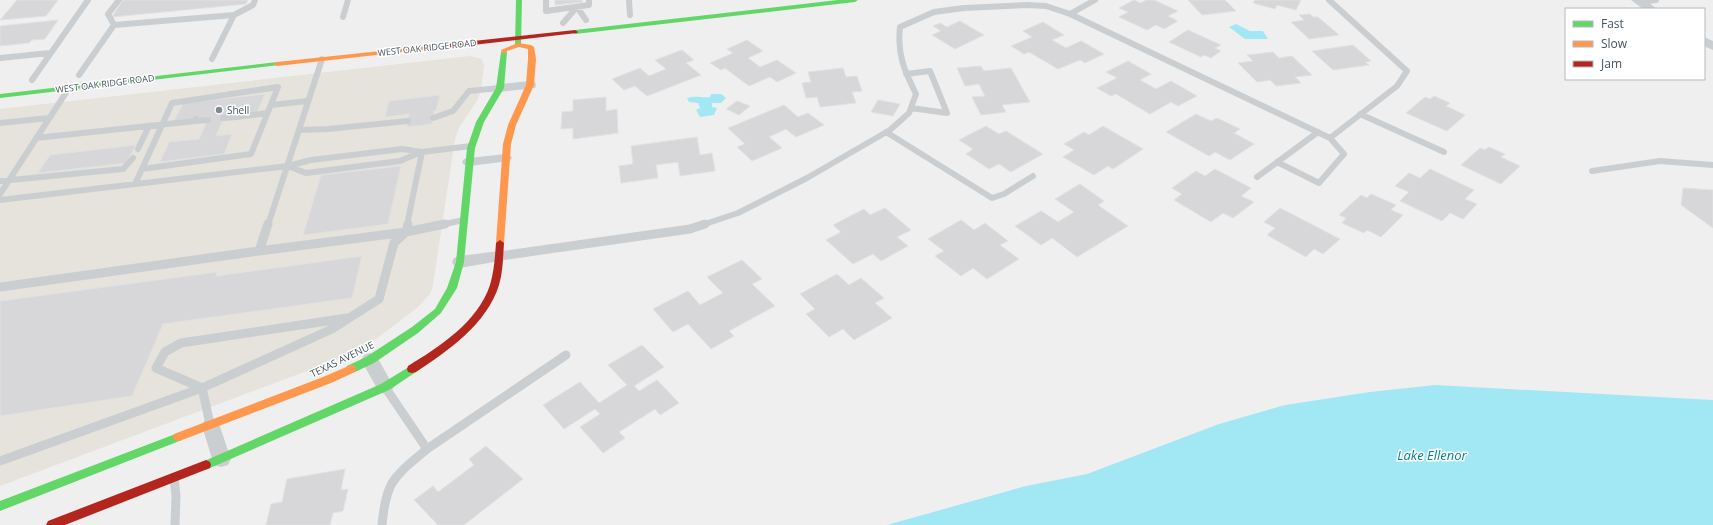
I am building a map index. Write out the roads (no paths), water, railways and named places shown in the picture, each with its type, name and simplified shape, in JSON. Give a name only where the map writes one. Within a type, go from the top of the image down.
[{"type":"street","points":[[52,525],[221,459],[385,386],[430,358],[453,340],[479,312],[493,289],[499,256],[504,158],[512,125],[530,85],[532,48],[518,42],[519,0]]},
{"type":"street","points":[[735,13],[749,7],[813,0]]},
{"type":"street","name":"WEST OAK RIDGE ROAD","points":[[0,96],[322,59],[518,42],[735,13],[855,0]]},
{"type":"street","points":[[1639,1],[1650,8]]},
{"type":"street","points":[[551,24],[590,20]]},
{"type":"street","name":"TEXAS AVENUE","points":[[0,506],[211,426],[327,380],[370,360],[415,330],[438,311],[452,288],[460,262],[471,146],[480,122],[500,88],[504,50],[518,42]]},
{"type":"street","name":"WEST OAK RIDGE ROAD","points":[[12,94],[30,87],[65,83],[72,80],[75,75],[94,73]]},
{"type":"street","name":"WEST OAK RIDGE ROAD","points":[[29,80],[48,78]]},
{"type":"street","points":[[500,88],[530,85]]},
{"type":"street","points":[[469,162],[504,158]]},
{"type":"street","points":[[460,262],[499,256]]},
{"type":"street","points":[[370,360],[385,386]]},
{"type":"street","points":[[211,426],[221,459]]},
{"type":"lane","points":[[29,80],[88,0]]},
{"type":"lane","points":[[114,25],[108,14],[119,0]]},
{"type":"lane","points":[[75,75],[114,25],[234,15],[253,5],[255,0]]},
{"type":"lane","points":[[343,17],[348,0]]},
{"type":"lane","points":[[546,0],[546,11],[577,8],[588,5],[588,0]]},
{"type":"lane","points":[[629,0],[630,15]]},
{"type":"lane","points":[[1070,14],[1095,0]]},
{"type":"lane","points":[[1329,0],[1407,71],[1397,86],[1330,138]]},
{"type":"lane","points":[[1639,1],[1656,0]]},
{"type":"lane","points":[[499,256],[690,229],[738,213],[807,178],[886,132],[909,112],[916,94],[900,60],[898,41],[900,27],[934,12],[964,8],[1005,5],[1046,6],[1070,14],[1330,138],[1344,154],[1319,183],[1277,162]]},
{"type":"lane","points":[[577,8],[590,20]]},
{"type":"lane","points":[[563,23],[577,8]]},
{"type":"lane","points":[[212,60],[234,15]]},
{"type":"lane","points":[[0,58],[50,53]]},
{"type":"lane","points":[[259,251],[322,59]]},
{"type":"lane","points":[[906,74],[930,71],[947,114],[911,108]]},
{"type":"lane","points":[[135,184],[172,103],[246,94],[278,87],[250,154],[142,169]]},
{"type":"lane","points":[[0,194],[69,88]]},
{"type":"lane","points":[[433,118],[453,111],[469,92],[500,88]]},
{"type":"lane","points":[[270,106],[308,101]]},
{"type":"lane","points":[[223,118],[237,115],[267,113]]},
{"type":"lane","points":[[1360,114],[1444,152]]},
{"type":"lane","points":[[0,123],[49,118]]},
{"type":"lane","points":[[36,138],[163,125],[196,120],[208,120]]},
{"type":"lane","points":[[299,130],[328,130],[408,121]]},
{"type":"lane","points":[[138,149],[149,126]]},
{"type":"lane","points":[[886,132],[992,198],[1004,194],[1032,176]]},
{"type":"lane","points":[[1257,177],[1318,132]]},
{"type":"lane","points":[[288,166],[306,173],[400,161],[422,152],[471,146]]},
{"type":"lane","points":[[0,200],[288,166],[311,160],[402,149],[422,152]]},
{"type":"lane","points":[[0,461],[202,388],[332,330],[380,299],[394,243],[406,232],[422,152]]},
{"type":"lane","points":[[0,182],[123,169],[133,158]]},
{"type":"lane","points":[[1592,171],[1660,160],[1713,165]]},
{"type":"lane","points":[[0,287],[406,232],[464,220]]},
{"type":"lane","points":[[202,388],[156,368],[161,355],[169,348],[180,344],[350,318]]},
{"type":"lane","points":[[382,525],[385,499],[389,486],[400,473],[427,449],[566,355]]},
{"type":"lane","points":[[385,386],[427,449]]},
{"type":"lane","points":[[202,388],[211,426]]},
{"type":"lane","points":[[174,477],[176,496],[175,525]]},
{"type":"water","points":[[1236,24],[1250,31],[1263,31],[1268,39],[1245,39],[1229,27]]},
{"type":"water","points":[[711,94],[721,94],[726,98],[721,103],[712,103],[712,107],[717,108],[714,115],[700,117],[696,110],[700,108],[698,103],[689,102],[687,98],[710,97]]},
{"type":"water","name":"Lake Ellenor","points":[[1435,385],[1713,400],[1713,525],[887,525],[1026,486],[1087,474],[1219,424],[1285,405],[1370,392]]},
{"type":"place","name":"Shell","points":[[219,110]]}]
